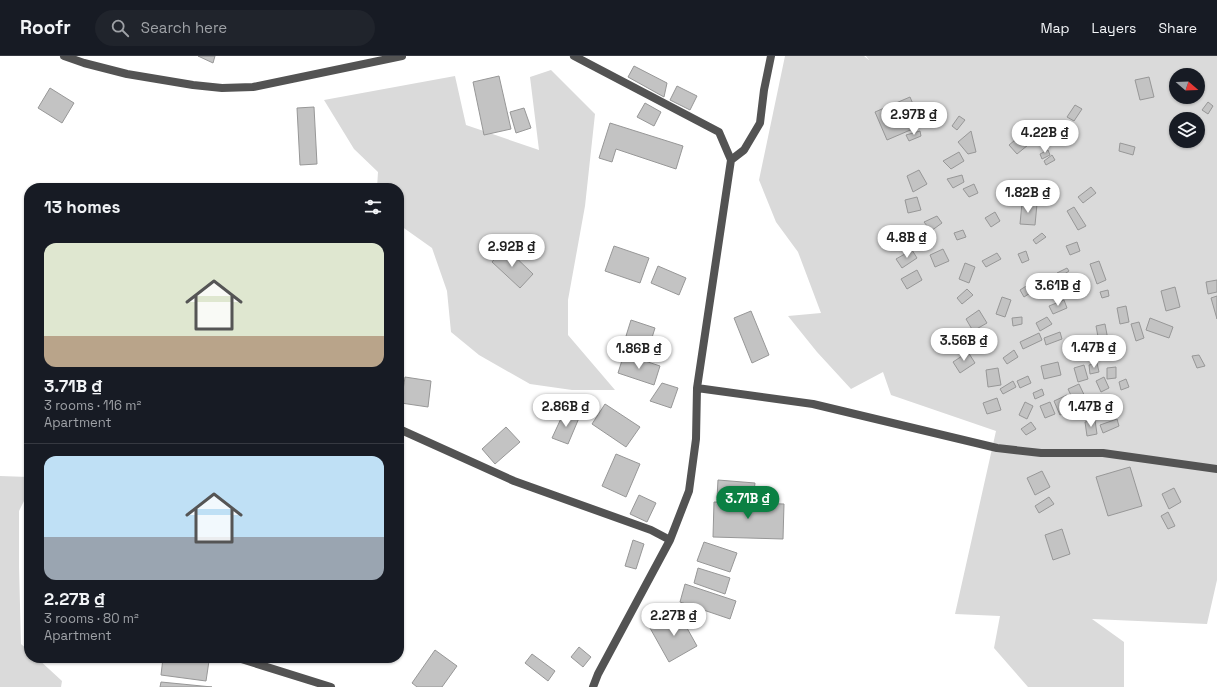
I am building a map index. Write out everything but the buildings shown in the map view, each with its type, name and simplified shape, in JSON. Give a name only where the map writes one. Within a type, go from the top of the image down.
[{"type":"street","points":[[64,56],[84,63],[127,74],[222,88],[253,87],[402,56]]},
{"type":"street","points":[[574,56],[719,132],[731,160],[698,388],[696,438],[689,491],[670,540],[598,674],[593,687]]},
{"type":"street","points":[[731,160],[744,150],[760,123],[764,90],[771,56]]},
{"type":"street","points":[[698,388],[813,404],[997,448],[1042,453],[1103,453],[1217,468]]},
{"type":"street","points":[[404,430],[514,481],[651,530],[670,540]]},
{"type":"street","points":[[254,663],[331,687]]},
{"type":"shaded area","points":[[785,56],[864,56],[869,60],[866,56],[1217,56],[1217,580],[1207,624],[1092,619],[1124,642],[1124,687],[1028,687],[994,648],[1000,616],[955,614],[996,431],[891,395],[883,372],[851,389],[817,352],[788,316],[821,313],[798,252],[776,222],[759,180]]},
{"type":"shaded area","points":[[551,70],[595,114],[585,206],[568,300],[568,335],[615,390],[572,390],[530,384],[479,355],[451,332],[447,291],[432,248],[404,228],[404,183],[377,183],[378,172],[354,149],[324,100],[455,76],[466,125],[539,150],[530,77]]},
{"type":"shaded area","points":[[0,476],[24,477],[24,501],[19,511],[19,567],[21,644],[24,647],[24,663],[42,663],[62,681],[61,687],[0,687]]}]
